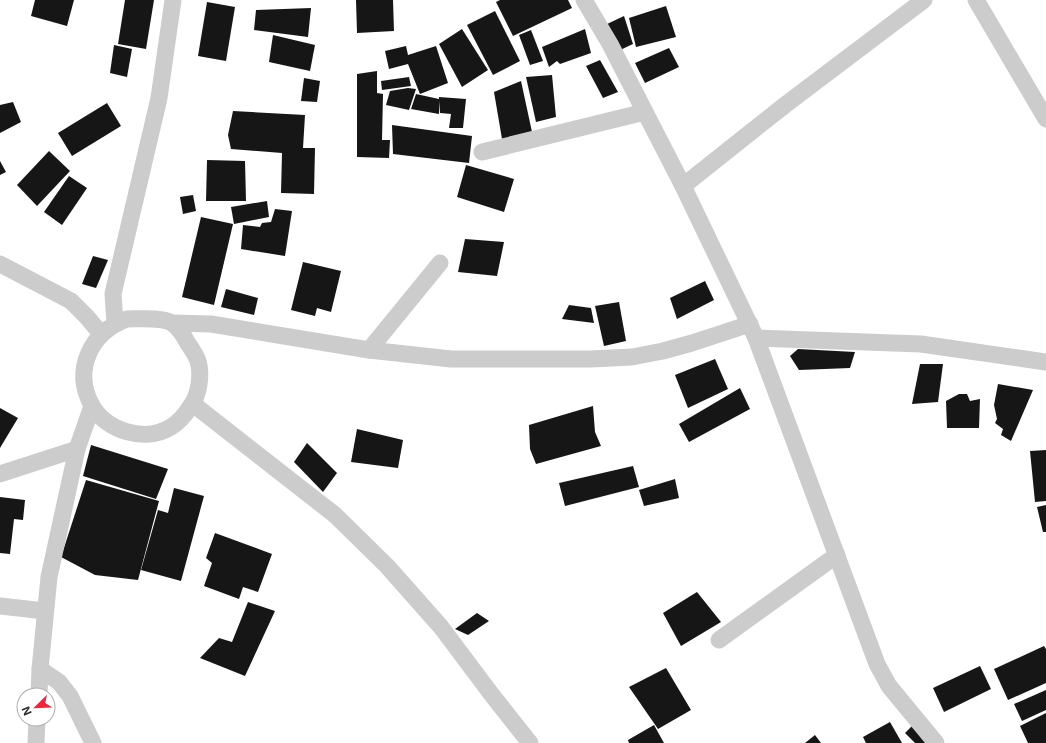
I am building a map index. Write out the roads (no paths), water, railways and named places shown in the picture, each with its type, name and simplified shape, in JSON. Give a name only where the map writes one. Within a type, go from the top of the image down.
[{"type":"street","points":[[115,324],[113,294],[159,98],[173,0]]},
{"type":"street","points":[[584,0],[610,44],[683,186],[753,331],[877,664],[889,686],[936,743]]},
{"type":"street","points":[[683,186],[784,105],[924,0]]},
{"type":"street","points":[[976,0],[1046,119]]},
{"type":"street","points":[[482,152],[645,112]]},
{"type":"street","points":[[369,350],[440,263]]},
{"type":"street","points":[[0,264],[71,301],[101,334]]},
{"type":"street","points":[[172,323],[183,335],[198,361],[200,377],[198,391],[193,404],[183,417],[171,427],[156,433],[142,435],[112,426],[92,406],[86,392],[84,375],[86,360],[91,348],[101,334],[115,324],[127,319],[157,319],[172,323],[211,324],[369,350],[451,359],[591,359],[632,357],[663,352],[753,331],[921,344],[1046,362]]},
{"type":"street","points":[[193,404],[335,515],[387,566],[441,627],[530,743]]},
{"type":"street","points":[[39,687],[49,577],[77,449],[92,406]]},
{"type":"street","points":[[0,474],[77,449]]},
{"type":"street","points":[[719,640],[836,555]]},
{"type":"street","points":[[0,606],[45,611]]},
{"type":"street","points":[[40,669],[59,682],[70,696],[93,743]]},
{"type":"street","points":[[36,743],[37,727]]}]
